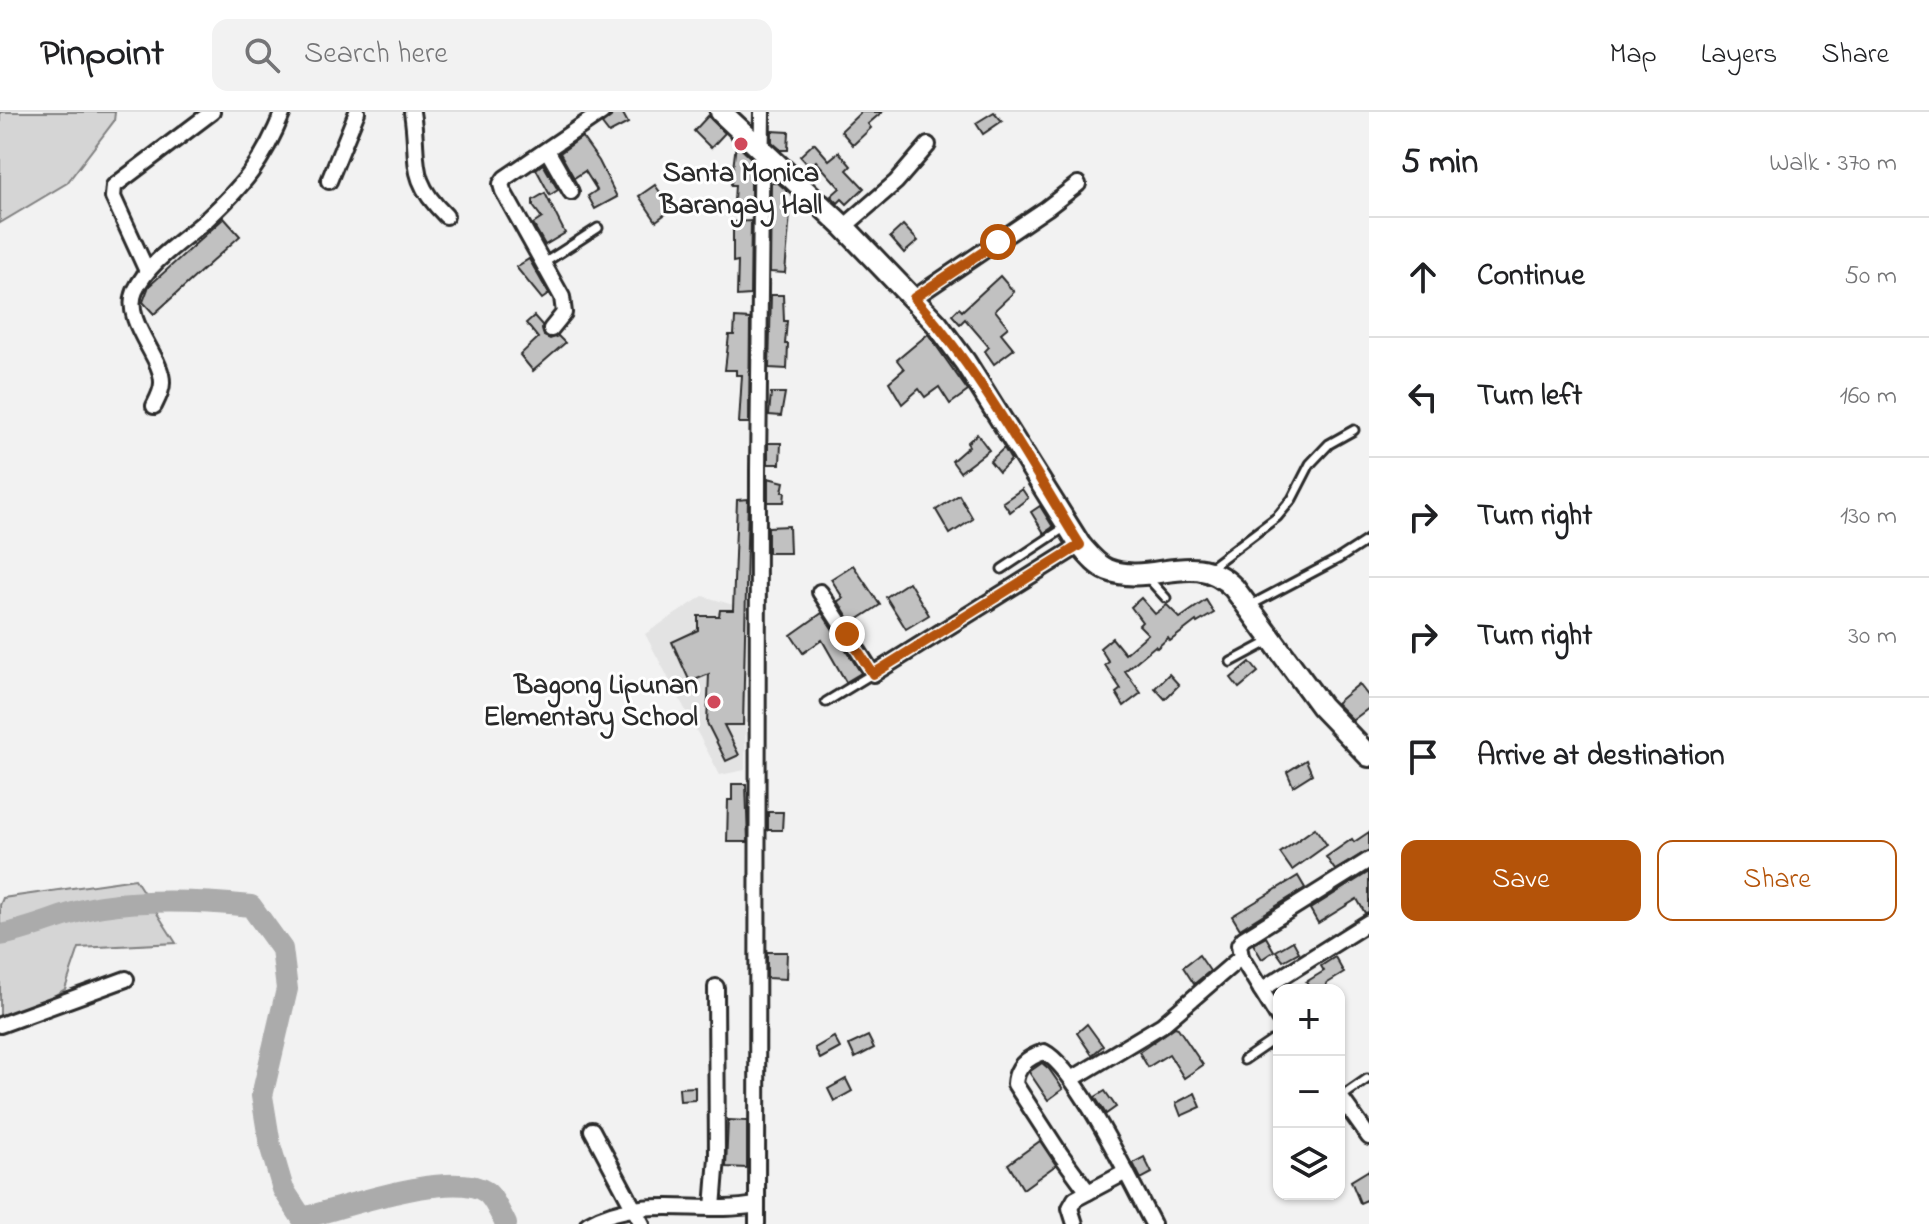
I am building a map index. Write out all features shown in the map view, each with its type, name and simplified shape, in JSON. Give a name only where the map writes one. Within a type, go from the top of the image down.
[{"type":"street","points":[[147,271],[113,197],[114,186],[212,112]]},
{"type":"street","points":[[154,406],[162,378],[135,319],[136,289],[147,271],[248,178],[267,151],[283,112]]},
{"type":"street","points":[[329,181],[357,112]]},
{"type":"street","points":[[412,112],[417,176],[424,192],[446,216]]},
{"type":"street","points":[[551,329],[561,319],[564,306],[501,184],[505,178],[602,112]]},
{"type":"street","points":[[721,112],[844,227],[937,324],[965,362],[1080,545],[1100,565],[1110,571],[1144,574],[1189,567],[1207,570],[1226,580],[1321,706],[1369,756]]},
{"type":"street","points":[[757,1224],[762,112]]},
{"type":"street","points":[[844,227],[896,182],[928,145]]},
{"type":"street","points":[[547,150],[571,192]]},
{"type":"street","points":[[914,298],[1078,184]]},
{"type":"street","points":[[820,592],[873,674],[1080,545]]},
{"type":"street","points":[[1273,1009],[1241,957],[1239,945],[1243,939],[1369,860]]},
{"type":"street","points":[[1261,990],[1369,922]]},
{"type":"street","points":[[1072,1079],[1162,1025],[1241,957]]},
{"type":"street","points":[[0,1025],[126,979]]},
{"type":"street","points":[[713,1208],[717,1157],[716,987]]},
{"type":"street","points":[[1088,1192],[1015,1084],[1019,1068],[1031,1056],[1044,1052],[1055,1057],[1072,1079],[1153,1224]]},
{"type":"street","points":[[1345,1103],[1369,1137]]},
{"type":"street","points":[[592,1130],[642,1224]]},
{"type":"street","points":[[1075,1224],[1070,1208],[1075,1199],[1126,1172]]},
{"type":"street","points":[[592,1223],[621,1210],[756,1205]]},
{"type":"lane","points":[[544,263],[598,228]]},
{"type":"lane","points":[[1207,570],[1277,517],[1292,499],[1310,464],[1329,444],[1354,430]]},
{"type":"lane","points":[[1002,569],[1068,526]]},
{"type":"lane","points":[[1248,606],[1338,559],[1369,539]]},
{"type":"lane","points":[[1144,574],[1166,598]]},
{"type":"lane","points":[[1231,662],[1273,640]]},
{"type":"lane","points":[[826,702],[873,674]]},
{"type":"lane","points":[[1244,1060],[1273,1040]]},
{"type":"lane","points":[[1345,1093],[1367,1079]]},
{"type":"shaded area","points":[[0,112],[115,112],[114,121],[67,183],[0,223]]},
{"type":"shaded area","name":"Bagong Lipunan Elementary School","points":[[703,596],[747,609],[745,770],[720,775],[645,634]]},
{"type":"shaded area","points":[[135,879],[176,943],[79,948],[65,989],[0,1029],[0,905],[3,898]]},
{"type":"building","points":[[612,112],[622,112],[628,123],[609,133],[602,124],[611,117]]},
{"type":"building","points":[[861,112],[882,112],[868,124],[871,128],[853,145],[841,131]]},
{"type":"building","points":[[994,112],[1002,121],[983,134],[976,123]]},
{"type":"building","points":[[708,116],[725,133],[711,148],[694,131]]},
{"type":"building","points":[[772,131],[789,132],[788,150],[781,150],[772,142]]},
{"type":"building","points":[[582,137],[599,161],[617,197],[595,209],[588,196],[597,190],[585,171],[574,178],[560,153]]},
{"type":"building","points":[[814,143],[829,160],[839,152],[851,166],[847,170],[864,188],[847,204],[842,199],[838,203],[831,196],[840,188],[816,161],[810,167],[800,156]]},
{"type":"building","points":[[736,144],[751,158],[751,201],[734,201],[735,185],[731,185]]},
{"type":"building","points":[[543,164],[558,190],[550,195],[536,169]]},
{"type":"building","points":[[771,183],[778,183],[786,190],[786,214],[790,214],[785,273],[770,272]]},
{"type":"building","points":[[655,185],[672,209],[656,221],[639,196]]},
{"type":"building","points":[[545,193],[565,233],[545,245],[533,224],[542,218],[533,206],[533,200]]},
{"type":"building","points":[[224,218],[240,236],[154,314],[143,302],[149,286]]},
{"type":"building","points":[[751,221],[750,295],[737,296],[738,261],[733,262],[733,222]]},
{"type":"building","points":[[903,225],[918,241],[904,253],[890,237]]},
{"type":"building","points":[[529,259],[549,294],[542,299],[516,267]]},
{"type":"building","points":[[1000,276],[1014,292],[995,310],[1008,327],[1001,333],[1014,349],[994,364],[985,351],[989,347],[965,319],[960,324],[952,315],[959,308],[962,311]]},
{"type":"building","points":[[771,295],[783,295],[784,321],[787,321],[787,369],[769,368]]},
{"type":"building","points":[[534,316],[542,325],[544,336],[550,339],[558,336],[565,343],[533,371],[520,355],[538,338],[526,323]]},
{"type":"building","points":[[735,318],[750,319],[749,423],[739,423],[742,375],[736,375],[736,370],[725,370],[729,335],[734,335]]},
{"type":"building","points":[[928,334],[968,391],[950,404],[939,387],[925,397],[919,389],[902,404],[889,382],[904,369],[897,360]]},
{"type":"building","points":[[771,393],[785,393],[781,416],[769,415]]},
{"type":"building","points":[[977,434],[989,450],[960,472],[952,461]]},
{"type":"building","points":[[768,443],[781,443],[780,464],[768,464]]},
{"type":"building","points":[[1004,448],[1011,460],[999,472],[990,461]]},
{"type":"building","points":[[768,478],[784,482],[784,502],[768,502]]},
{"type":"building","points":[[1022,489],[1028,498],[1010,512],[1003,502]]},
{"type":"building","points":[[959,495],[973,519],[950,534],[936,510]]},
{"type":"building","points":[[748,499],[743,725],[724,725],[739,755],[726,761],[707,723],[709,674],[690,682],[672,642],[698,630],[698,616],[719,616],[720,610],[733,610],[737,500]]},
{"type":"building","points":[[1040,506],[1053,527],[1044,533],[1031,512]]},
{"type":"building","points":[[789,526],[790,553],[768,553],[768,527]]},
{"type":"building","points":[[853,565],[880,605],[852,623],[838,601],[843,598],[831,579]]},
{"type":"building","points":[[909,582],[929,615],[906,629],[886,597]]},
{"type":"building","points":[[1141,598],[1155,614],[1167,605],[1180,618],[1206,600],[1214,613],[1196,621],[1170,641],[1168,638],[1157,648],[1155,646],[1125,671],[1141,693],[1124,706],[1116,693],[1121,689],[1105,665],[1109,662],[1100,648],[1112,638],[1125,654],[1148,634],[1139,625],[1142,622],[1131,607]]},
{"type":"building","points":[[822,613],[861,673],[846,682],[822,640],[803,653],[791,635]]},
{"type":"building","points":[[1250,662],[1258,672],[1239,688],[1231,678]]},
{"type":"building","points":[[1169,674],[1179,685],[1165,699],[1155,688]]},
{"type":"building","points":[[1359,684],[1369,697],[1369,708],[1353,720],[1336,703]]},
{"type":"building","points":[[1306,760],[1312,774],[1293,786],[1287,772]]},
{"type":"building","points":[[732,784],[746,784],[748,842],[727,842],[728,800],[732,800]]},
{"type":"building","points":[[768,812],[783,812],[782,830],[768,830]]},
{"type":"building","points":[[1315,828],[1327,845],[1292,870],[1280,853]]},
{"type":"building","points":[[1369,832],[1369,850],[1335,870],[1326,857],[1352,839],[1354,842]]},
{"type":"building","points":[[1369,872],[1369,912],[1365,913],[1357,899],[1318,923],[1310,909]]},
{"type":"building","points":[[1298,876],[1305,888],[1240,929],[1232,916]]},
{"type":"building","points":[[1266,937],[1274,951],[1262,959],[1253,944]]},
{"type":"building","points":[[1293,941],[1299,952],[1283,961],[1276,951]]},
{"type":"building","points":[[767,952],[787,952],[786,979],[767,978]]},
{"type":"building","points":[[1199,955],[1210,971],[1194,984],[1183,967]]},
{"type":"building","points":[[1335,957],[1344,973],[1326,984],[1307,984],[1324,971],[1321,966]]},
{"type":"building","points":[[1087,1024],[1103,1046],[1092,1055],[1077,1033]]},
{"type":"building","points":[[1175,1027],[1203,1065],[1184,1078],[1169,1054],[1148,1067],[1139,1052]]},
{"type":"building","points":[[868,1036],[874,1048],[855,1058],[849,1045]]},
{"type":"building","points":[[834,1037],[840,1048],[820,1059],[815,1048]]},
{"type":"building","points":[[1042,1063],[1063,1089],[1048,1100],[1029,1072]]},
{"type":"building","points":[[846,1079],[852,1091],[834,1101],[828,1089]]},
{"type":"building","points":[[695,1087],[695,1100],[680,1101],[679,1088]]},
{"type":"building","points":[[1105,1091],[1116,1107],[1106,1114],[1095,1097]]},
{"type":"building","points":[[1195,1093],[1201,1107],[1181,1116],[1176,1103]]},
{"type":"building","points":[[728,1120],[747,1121],[747,1168],[726,1167]]},
{"type":"building","points":[[1040,1141],[1056,1165],[1023,1189],[1008,1164]]},
{"type":"building","points":[[1144,1157],[1152,1173],[1141,1179],[1133,1163]]},
{"type":"building","points":[[1369,1170],[1369,1199],[1360,1203],[1351,1181]]},
{"type":"waterway","points":[[0,935],[90,908],[120,904],[176,902],[251,906],[282,949],[287,989],[262,1096],[270,1145],[283,1189],[302,1218],[396,1193],[449,1185],[470,1186],[486,1192],[506,1224]]},
{"type":"place","name":"Santa Monica Barangay Hall","points":[[741,144]]},
{"type":"place","name":"Bagong Lipunan Elementary School","points":[[714,702]]},
{"type":"route","points":[[847,634],[873,674],[1080,545],[965,362],[914,298],[998,242]]}]
